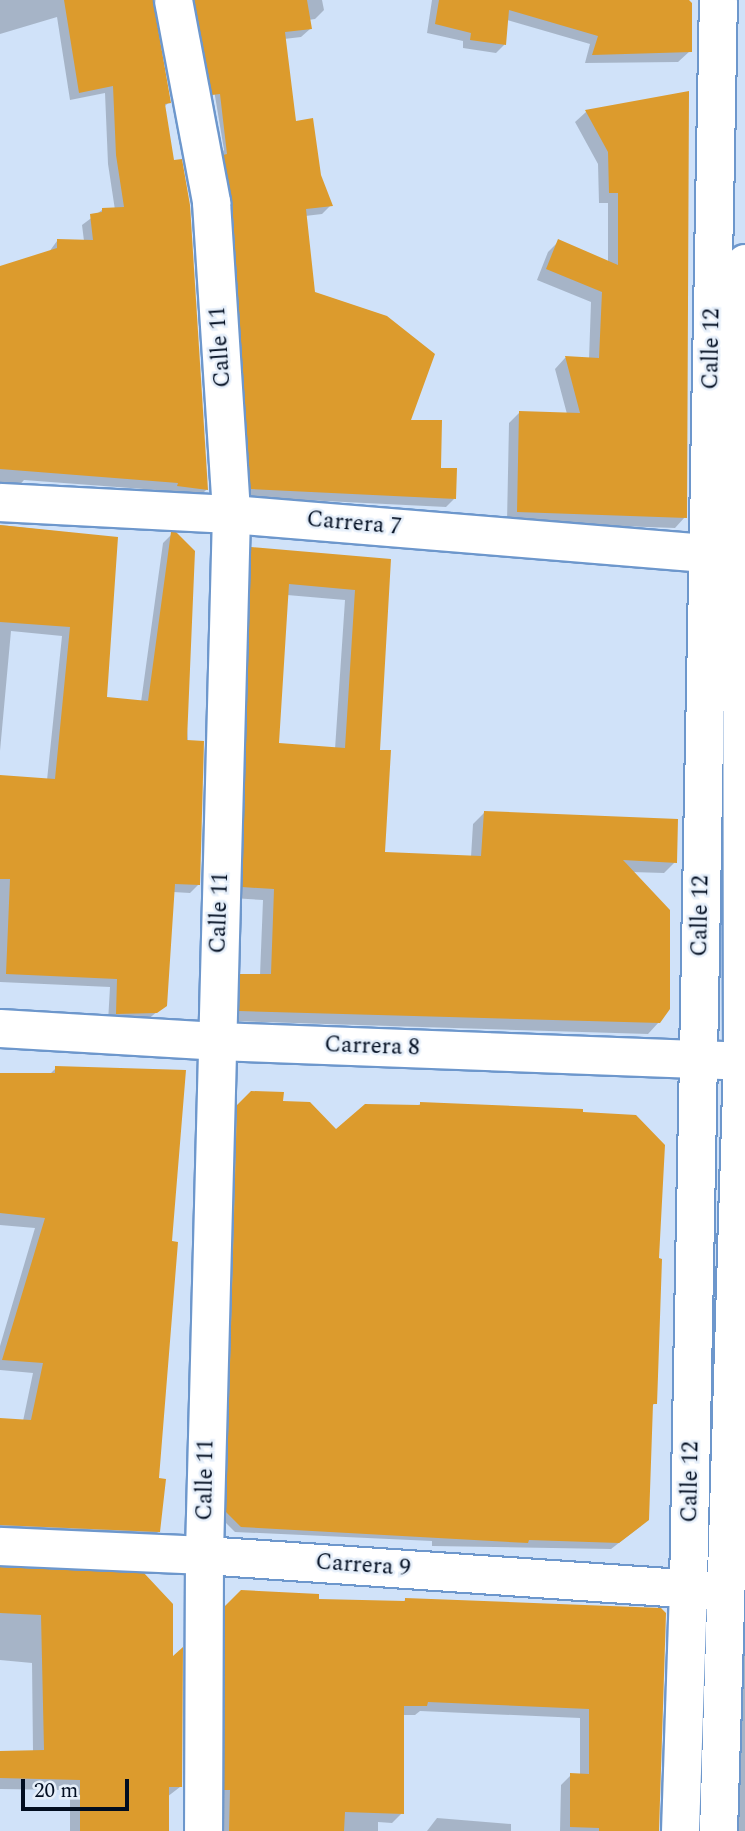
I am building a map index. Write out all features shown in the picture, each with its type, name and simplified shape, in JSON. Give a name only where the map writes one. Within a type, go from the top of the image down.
[{"type":"street","name":"Calle 11","points":[[173,0],[211,202],[231,514],[204,1555],[203,1831]]},
{"type":"street","name":"Calle 12","points":[[680,1831],[699,1061],[718,0]]},
{"type":"street","name":"Calle 12","points":[[718,1831],[744,1060],[745,263]]},
{"type":"street","name":"Carrera 7","points":[[0,502],[231,514],[708,553],[743,574]]},
{"type":"street","points":[[708,553],[744,525]]},
{"type":"street","name":"Carrera 8","points":[[0,1028],[217,1041],[699,1061],[744,1060]]},
{"type":"street","name":"Carrera 9","points":[[0,1546],[204,1555],[688,1587],[726,1592]]},
{"type":"building","points":[[64,0],[153,0],[171,103],[165,104],[174,160],[182,159],[190,205],[208,490],[177,486],[178,483],[0,469],[0,266],[57,248],[57,239],[93,240],[90,214],[102,212],[102,208],[124,207],[116,155],[113,86],[79,93]]},
{"type":"building","points":[[194,0],[307,0],[312,29],[285,32],[296,121],[313,118],[321,175],[333,206],[306,209],[315,292],[387,316],[435,354],[411,420],[442,420],[441,468],[457,468],[456,499],[250,489],[232,201],[223,155],[227,154],[220,94],[212,95]]},
{"type":"building","points":[[439,0],[689,0],[692,3],[692,52],[592,55],[598,36],[509,10],[506,45],[470,40],[471,33],[435,24]]},
{"type":"building","points":[[689,91],[687,518],[517,512],[519,411],[580,413],[565,356],[599,358],[602,292],[546,269],[558,239],[618,265],[618,193],[609,193],[608,152],[585,110]]},
{"type":"building","points":[[0,525],[118,537],[107,697],[148,701],[171,532],[176,532],[195,551],[187,740],[204,741],[200,885],[175,884],[167,1006],[157,1013],[116,1014],[117,979],[6,974],[10,879],[0,879],[0,775],[55,779],[70,627],[0,622]]},
{"type":"building","points":[[251,547],[391,559],[380,750],[391,750],[385,852],[481,856],[484,811],[678,819],[677,863],[623,860],[670,910],[670,1009],[660,1023],[239,1011],[240,974],[271,974],[274,889],[242,887]],"holes":[[[289,584],[355,590],[345,748],[279,743]]]},
{"type":"building","points":[[55,1066],[186,1070],[172,1241],[178,1242],[159,1478],[166,1479],[160,1532],[0,1525],[0,1418],[31,1420],[43,1363],[2,1360],[45,1218],[0,1213],[0,1073],[55,1073]]},
{"type":"building","points":[[251,1091],[284,1092],[283,1101],[310,1102],[336,1129],[365,1104],[420,1105],[420,1102],[583,1109],[583,1112],[636,1115],[665,1145],[659,1258],[662,1259],[657,1404],[653,1404],[649,1520],[619,1543],[529,1540],[528,1543],[241,1527],[226,1512],[237,1105]]},
{"type":"building","points":[[0,1567],[144,1573],[173,1604],[173,1656],[183,1647],[182,1787],[169,1787],[169,1831],[80,1831],[80,1780],[0,1778],[0,1751],[44,1750],[41,1615],[0,1613]]},
{"type":"building","points":[[241,1590],[319,1594],[319,1599],[405,1601],[405,1598],[661,1608],[666,1613],[659,1831],[599,1831],[599,1828],[570,1827],[570,1773],[589,1774],[589,1709],[428,1702],[427,1706],[404,1706],[404,1814],[345,1812],[344,1831],[229,1831],[230,1790],[224,1790],[225,1606]]}]
